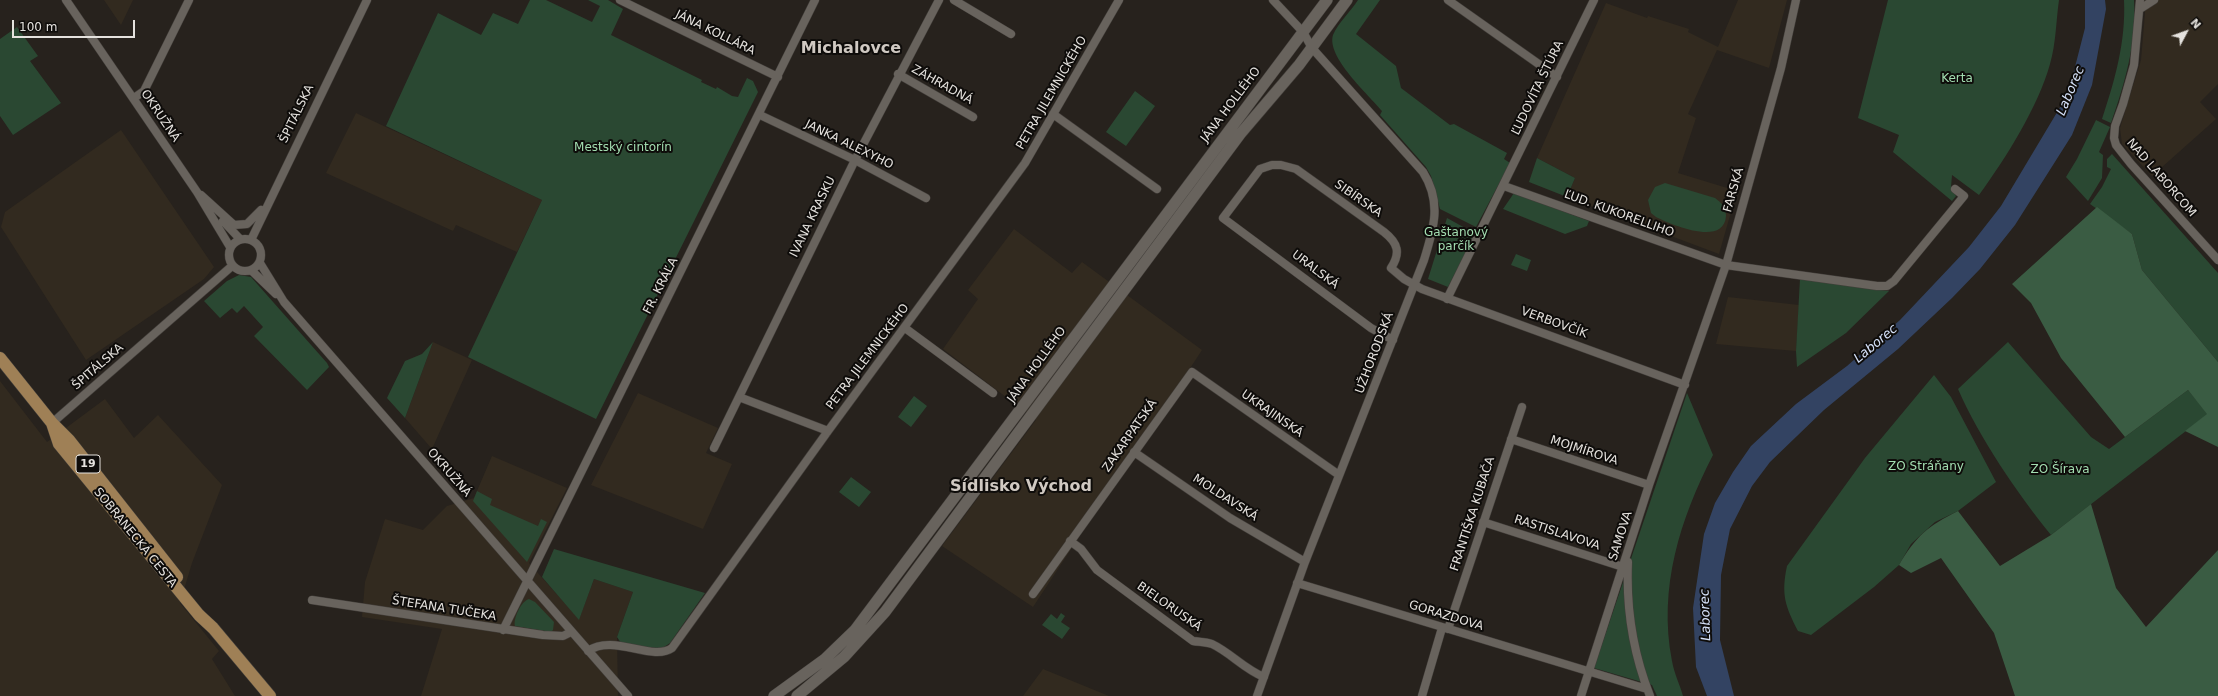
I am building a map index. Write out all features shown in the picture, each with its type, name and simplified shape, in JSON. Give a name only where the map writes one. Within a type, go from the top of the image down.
[{"type":"main road","name":"SOBRANECKÁ CESTA","points":[[0,358],[52,423],[74,446],[205,613],[213,628],[270,696]]},
{"type":"street","name":"OKRUŽNÁ","points":[[66,0],[197,192],[230,247]]},
{"type":"street","points":[[134,98],[144,91],[189,0]]},
{"type":"street","name":"ŠPITÁLSKA","points":[[251,240],[268,201],[367,0]]},
{"type":"street","name":"JÁNA KOLLÁRA","points":[[620,0],[778,77]]},
{"type":"street","name":"FR. KRÁĽA","points":[[503,630],[760,115],[815,0]]},
{"type":"street","name":"IVANA KRASKU","points":[[714,448],[898,74],[939,0]]},
{"type":"street","points":[[954,0],[1011,34]]},
{"type":"street","name":"PETRA JILEMNICKÉHO","points":[[588,651],[595,646],[611,645],[663,652],[672,648],[828,431],[1025,163],[1119,0]]},
{"type":"street","points":[[1273,0],[1303,32],[1312,48]]},
{"type":"street","name":"JÁNA HOLLÉHO","points":[[774,696],[825,659],[855,630],[1108,290],[1327,0]]},
{"type":"street","name":"JÁNA HOLLÉHO","points":[[797,696],[834,667],[867,633],[925,558],[1241,133],[1312,48],[1347,0]]},
{"type":"street","points":[[1448,0],[1556,77]]},
{"type":"street","name":"ĽUDOVÍTA ŠTÚRA","points":[[1504,186],[1594,0]]},
{"type":"street","name":"FARSKÁ","points":[[1685,384],[1726,265],[1781,68],[1796,0]]},
{"type":"street","name":"NAD LABORCOM","points":[[2140,0],[2134,65],[2115,126],[2114,138],[2116,145],[2131,164],[2218,260]]},
{"type":"street","points":[[2140,10],[2154,0]]},
{"type":"street","name":"UŽHORODSKÁ","points":[[1257,696],[1305,562],[1429,245],[1436,210],[1430,182],[1423,172],[1312,48]]},
{"type":"street","name":"ZÁHRADNÁ","points":[[898,74],[973,117]]},
{"type":"street","points":[[1053,114],[1157,189]]},
{"type":"street","name":"JANKA ALEXYHO","points":[[760,115],[855,160],[926,198]]},
{"type":"street","points":[[1232,125],[1241,133]]},
{"type":"street","name":"SIBÍRSKA","points":[[1223,218],[1260,169],[1272,165],[1281,165],[1296,169],[1392,238],[1396,246],[1397,253],[1396,260],[1391,268]]},
{"type":"street","points":[[1447,299],[1504,186]]},
{"type":"street","name":"ĽUD. KUKORELLIHO","points":[[1504,186],[1726,265],[1877,286],[1887,286],[1894,280],[1964,196],[1955,189]]},
{"type":"street","points":[[197,192],[211,202],[229,222],[238,226],[251,221],[268,201]]},
{"type":"street","points":[[197,192],[240,239],[251,240],[261,250],[260,263],[251,270],[241,271],[232,266],[228,256],[230,247],[240,239]]},
{"type":"street","name":"URALSKÁ","points":[[1223,218],[1371,328],[1393,340]]},
{"type":"street","name":"OKRUŽNÁ","points":[[260,263],[284,302],[628,696]]},
{"type":"street","name":"ŠPITÁLSKA","points":[[52,423],[232,266]]},
{"type":"street","name":"VERBOVČÍK","points":[[1391,268],[1414,285],[1447,299],[1487,311],[1685,384]]},
{"type":"street","points":[[251,270],[284,302]]},
{"type":"street","points":[[1108,290],[1118,298]]},
{"type":"street","points":[[905,328],[993,393]]},
{"type":"street","name":"UKRAJINSKÁ","points":[[1192,372],[1339,475]]},
{"type":"street","name":"ZAKARPATSKÁ","points":[[1033,594],[1192,372]]},
{"type":"street","name":"SAMOVA","points":[[1581,696],[1650,485],[1685,384]]},
{"type":"street","points":[[739,397],[828,431]]},
{"type":"street","name":"FRANTIŠKA KUBAČA","points":[[1422,696],[1522,407]]},
{"type":"street","name":"MOJMÍROVA","points":[[1511,439],[1650,485]]},
{"type":"street","name":"MOLDAVSKÁ","points":[[1134,452],[1230,518],[1305,562]]},
{"type":"street","name":"RASTISLAVOVA","points":[[1483,522],[1623,567]]},
{"type":"street","name":"BIELORUSKÁ","points":[[1070,541],[1081,549],[1097,570],[1193,641],[1210,643],[1218,647],[1248,669],[1264,677]]},
{"type":"street","points":[[915,551],[925,558]]},
{"type":"street","points":[[1628,553],[1628,604],[1632,634],[1649,692]]},
{"type":"street","name":"GORAZDOVA","points":[[1297,583],[1649,692]]},
{"type":"street","name":"ŠTEFANA TUČEKA","points":[[312,600],[503,630],[558,637],[571,632]]},
{"type":"street","points":[[825,659],[834,667]]},
{"type":"shaded area","points":[[104,0],[133,0],[121,25]]},
{"type":"shaded area","points":[[1738,0],[1787,0],[1769,68],[1717,50],[1688,114],[1696,118],[1678,173],[1737,191],[1719,254],[1567,197],[1575,178],[1537,158],[1606,3],[1647,18],[1648,16],[1689,29],[1688,32],[1718,47]]},
{"type":"shaded area","points":[[2144,0],[2218,0],[2218,84],[2200,102],[2216,119],[2152,176],[2122,144],[2120,128],[2141,60],[2145,13]]},
{"type":"shaded area","points":[[356,113],[542,200],[517,252],[456,225],[453,231],[326,173]]},
{"type":"shaded area","points":[[121,130],[214,267],[204,279],[86,360],[1,227],[5,212]]},
{"type":"shaded area","points":[[1014,229],[1072,273],[1082,262],[1202,350],[1033,607],[942,546],[1036,420],[943,349],[978,299],[968,290]]},
{"type":"shaded area","points":[[1728,297],[1799,305],[1796,351],[1716,344]]},
{"type":"shaded area","points":[[433,342],[472,360],[432,449],[405,418]]},
{"type":"shaded area","points":[[0,381],[47,442],[105,399],[134,438],[158,415],[222,485],[192,563],[180,603],[219,651],[212,659],[235,696],[0,696]]},
{"type":"shaded area","points":[[638,393],[718,428],[706,453],[732,464],[703,529],[591,485]]},
{"type":"shaded area","points":[[492,456],[567,488],[529,563],[579,619],[594,579],[633,592],[617,637],[618,696],[421,696],[442,629],[362,617],[365,582],[385,519],[423,530],[447,506],[474,498]]},
{"type":"shaded area","points":[[1043,669],[1109,696],[1023,696]]},
{"type":"green space","name":"Mestský cintorín","points":[[530,0],[546,0],[592,22],[600,6],[588,0],[608,0],[623,9],[611,35],[702,80],[701,82],[716,89],[717,87],[732,96],[738,97],[747,78],[753,81],[758,92],[596,419],[468,357],[542,200],[386,126],[438,13],[481,35],[493,13],[518,24]]},
{"type":"green space","points":[[1358,0],[1380,0],[1356,34],[1396,66],[1401,88],[1450,125],[1454,124],[1507,153],[1504,159],[1510,163],[1476,227],[1440,209],[1431,176],[1426,167],[1380,115],[1382,111],[1350,75],[1336,54],[1333,44],[1333,35]]},
{"type":"green space","name":"Kerta","points":[[1888,0],[2059,0],[2054,49],[2045,80],[2020,132],[2000,165],[1979,195],[1952,175],[1951,187],[1956,196],[1952,201],[1893,152],[1899,135],[1858,118]]},
{"type":"green space","points":[[2124,0],[2134,0],[2134,31],[2125,78],[2111,123],[2102,119],[2119,60],[2123,30]]},
{"type":"green space","points":[[17,27],[38,56],[30,61],[61,103],[13,135],[0,116],[0,39]]},
{"type":"green space","points":[[1135,91],[1155,106],[1126,146],[1106,132]]},
{"type":"green space","points":[[2096,120],[2110,127],[2099,152],[2103,155],[2102,178],[2088,201],[2066,177],[2077,159]]},
{"type":"green space","points":[[2112,154],[2218,273],[2218,362],[2142,270],[2132,234],[2090,204],[2102,187],[2111,169],[2107,167],[2107,159]]},
{"type":"green space","points":[[1537,158],[1575,178],[1567,197],[1529,182]]},
{"type":"green space","points":[[1665,183],[1715,198],[1722,204],[1725,211],[1726,216],[1723,225],[1716,230],[1707,232],[1696,231],[1673,225],[1656,217],[1651,213],[1648,200],[1655,187]]},
{"type":"green space","points":[[1514,193],[1589,221],[1587,226],[1565,234],[1503,209]]},
{"type":"green space","points":[[2097,207],[2132,234],[2142,270],[2218,362],[2218,447],[2185,431],[2207,414],[2188,390],[2125,437],[2061,358],[2031,303],[2012,284]]},
{"type":"green space","name":"Gaštanový parčík","points":[[1447,218],[1476,234],[1448,287],[1428,279]]},
{"type":"green space","points":[[1516,254],[1531,260],[1527,271],[1511,265]]},
{"type":"green space","points":[[239,275],[251,277],[327,363],[329,367],[307,390],[254,336],[263,327],[244,306],[237,313],[232,308],[220,318],[204,301],[227,281]]},
{"type":"green space","points":[[1800,279],[1889,291],[1846,333],[1797,367],[1796,351]]},
{"type":"green space","points":[[433,342],[405,418],[387,398],[405,361],[422,354]]},
{"type":"green space","name":"ZO Šírava","points":[[2008,342],[2091,437],[2109,449],[2188,390],[2208,414],[2051,535],[2012,484],[1977,427],[1958,389]]},
{"type":"green space","name":"ZO Stráňany","points":[[1934,375],[1951,397],[1996,482],[1958,511],[1935,522],[1911,544],[1899,565],[1874,587],[1811,635],[1798,631],[1785,600],[1784,584],[1787,566],[1865,458]]},
{"type":"green space","points":[[1687,393],[1713,455],[1701,479],[1682,529],[1670,581],[1668,634],[1673,665],[1683,696],[1657,696],[1652,685],[1594,668]]},
{"type":"green space","points":[[914,396],[927,406],[911,427],[898,417]]},
{"type":"green space","points":[[851,477],[871,492],[859,507],[839,492]]},
{"type":"green space","points":[[477,491],[492,499],[490,505],[538,526],[541,519],[547,522],[527,562],[473,501]]},
{"type":"green space","points":[[2091,504],[2116,588],[2146,627],[2218,550],[2218,696],[2015,696],[1994,633],[1941,558],[1911,573],[1899,565],[1917,539],[1931,527],[1958,511],[2000,566],[2051,535]]},
{"type":"green space","points":[[554,549],[705,593],[670,643],[661,649],[621,643],[617,637],[633,592],[594,579],[579,620],[542,577]]},
{"type":"green space","points":[[529,599],[535,602],[554,622],[553,630],[551,632],[515,626],[515,619],[518,611],[523,603]]},
{"type":"green space","points":[[1061,613],[1065,616],[1061,622],[1070,628],[1062,639],[1042,625],[1051,614],[1057,619]]},
{"type":"water","name":"Laborec","points":[[2085,0],[2105,0],[2106,9],[2092,85],[2072,135],[2015,225],[1980,269],[1952,298],[1898,349],[1824,410],[1770,462],[1752,486],[1730,529],[1721,575],[1720,640],[1734,696],[1707,696],[1696,667],[1693,608],[1704,534],[1715,503],[1733,472],[1751,446],[1796,404],[1847,366],[1900,320],[1969,247],[2001,206],[2068,94],[2085,28]]},
{"type":"district","name":"Michalovce","points":[[851,49]]},
{"type":"district","name":"Sídlisko Východ","points":[[1021,487]]}]
